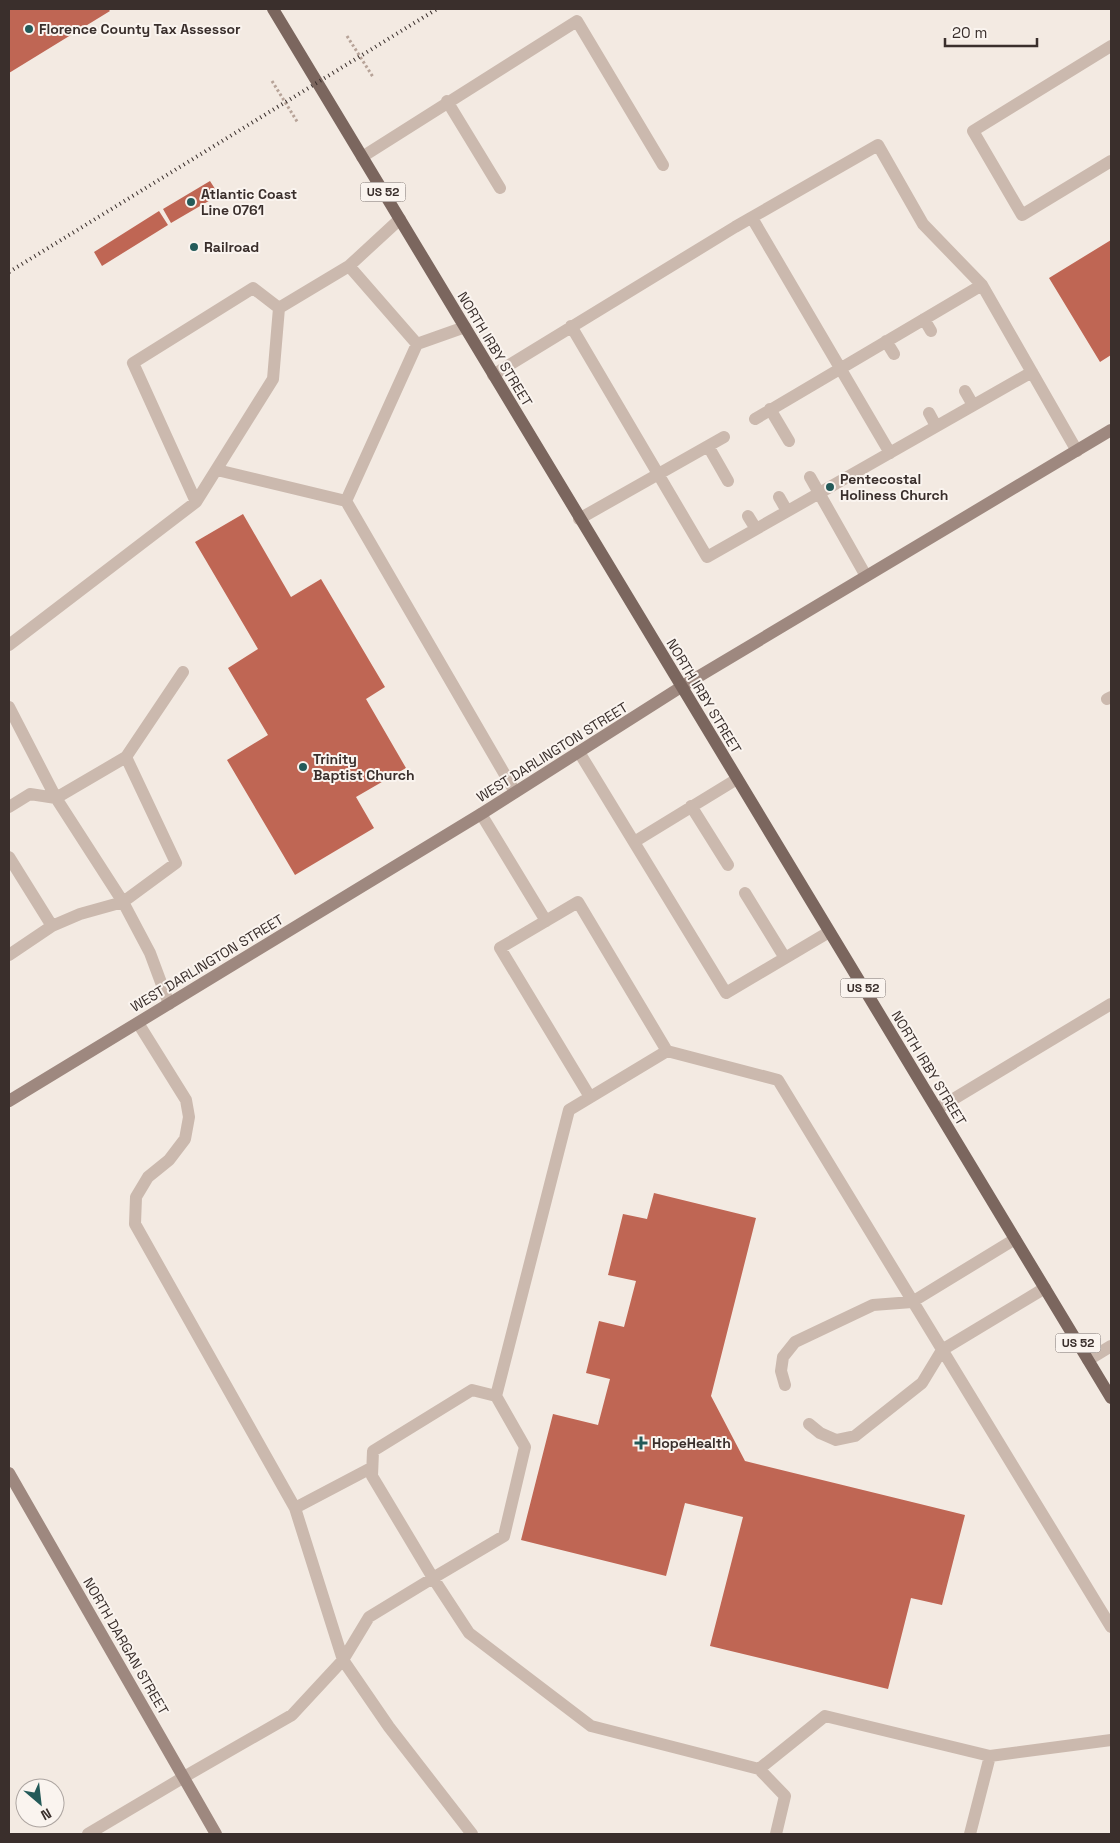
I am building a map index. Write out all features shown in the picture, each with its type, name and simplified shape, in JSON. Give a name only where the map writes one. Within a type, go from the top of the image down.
[{"type":"main road","name":"NORTH IRBY STREET","points":[[273,9],[579,520],[1111,1398]]},
{"type":"main road","name":"WEST DARLINGTON STREET","points":[[9,1101],[482,814],[681,688],[1111,430]]},
{"type":"main road","name":"NORTH DARGAN STREET","points":[[9,1473],[216,1834]]},
{"type":"street","points":[[362,157],[447,101],[578,20],[663,165]]},
{"type":"street","points":[[1111,46],[973,131],[1022,215],[1111,161]]},
{"type":"street","points":[[447,101],[500,188]]},
{"type":"street","points":[[493,375],[571,326],[878,144],[923,224],[982,285],[1077,451]]},
{"type":"street","points":[[752,218],[890,453]]},
{"type":"street","points":[[280,308],[349,266],[400,219]]},
{"type":"street","points":[[349,266],[417,344]]},
{"type":"street","points":[[755,419],[982,285]]},
{"type":"street","points":[[196,502],[133,363],[254,288],[280,308]]},
{"type":"street","points":[[9,645],[196,502],[272,379],[280,308]]},
{"type":"street","points":[[924,319],[931,331]]},
{"type":"street","points":[[571,326],[708,557],[1032,372]]},
{"type":"street","points":[[346,501],[417,344],[465,327]]},
{"type":"street","points":[[886,341],[894,354]]},
{"type":"street","points":[[965,391],[973,406]]},
{"type":"street","points":[[770,409],[789,441]]},
{"type":"street","points":[[929,413],[936,426]]},
{"type":"street","points":[[579,520],[724,437]]},
{"type":"street","points":[[708,446],[728,481]]},
{"type":"street","points":[[217,470],[346,501],[515,792]]},
{"type":"street","points":[[810,477],[866,576]]},
{"type":"street","points":[[779,497],[787,511]]},
{"type":"street","points":[[748,516],[756,529]]},
{"type":"street","points":[[9,807],[30,794],[56,798],[126,757],[183,672]]},
{"type":"street","points":[[9,707],[56,798],[123,902],[150,953],[169,1004]]},
{"type":"street","points":[[579,752],[726,993],[829,932]]},
{"type":"street","points":[[9,955],[52,926],[80,914],[123,902],[176,863],[126,757]]},
{"type":"street","points":[[634,842],[737,778]]},
{"type":"street","points":[[692,806],[728,865]]},
{"type":"street","points":[[482,814],[546,921]]},
{"type":"street","points":[[9,857],[52,926]]},
{"type":"street","points":[[744,893],[784,958]]},
{"type":"street","points":[[590,1097],[500,948],[578,902],[667,1051],[778,1080],[1111,1627]]},
{"type":"street","points":[[937,1109],[1111,1004]]},
{"type":"street","points":[[138,1023],[186,1100],[189,1117],[185,1139],[169,1160],[148,1177],[136,1197],[135,1224],[295,1508],[343,1660],[389,1727],[472,1834]]},
{"type":"street","points":[[88,1834],[292,1715],[343,1660],[369,1617],[504,1536],[525,1447],[496,1396],[569,1110],[667,1051]]},
{"type":"street","points":[[785,1385],[781,1371],[784,1356],[795,1342],[873,1305],[912,1302],[1015,1239]]},
{"type":"street","points":[[809,1424],[820,1433],[836,1440],[855,1436],[922,1383],[942,1350],[1045,1288]]},
{"type":"street","points":[[1088,1360],[1111,1346]]},
{"type":"street","points":[[496,1396],[472,1390],[373,1451],[372,1476],[469,1633],[592,1726],[759,1769],[785,1796],[776,1834]]},
{"type":"street","points":[[295,1508],[372,1468]]},
{"type":"street","points":[[759,1769],[825,1716],[990,1756],[1111,1740]]},
{"type":"street","points":[[970,1834],[990,1756]]},
{"type":"path","points":[[347,36],[373,76]]},
{"type":"path","points":[[272,81],[298,123]]},
{"type":"building","points":[[9,9],[108,9],[110,11],[9,73]]},
{"type":"building","name":"Atlantic Coast Line 0761","points":[[210,181],[219,195],[171,223],[163,209]]},
{"type":"building","points":[[159,211],[168,225],[102,266],[94,252]]},
{"type":"building","points":[[1111,240],[1111,355],[1100,362],[1049,278]]},
{"type":"building","points":[[243,514],[291,597],[321,579],[385,687],[366,699],[406,768],[356,797],[374,828],[295,875],[227,760],[268,735],[228,668],[258,649],[195,542]]},
{"type":"building","name":"HopeHealth","points":[[654,1193],[756,1218],[711,1396],[745,1461],[965,1515],[942,1605],[911,1598],[888,1689],[710,1646],[743,1517],[685,1503],[666,1576],[521,1540],[553,1414],[598,1425],[610,1379],[586,1373],[599,1321],[624,1327],[636,1281],[608,1275],[623,1214],[647,1219]]},
{"type":"railway","points":[[9,272],[437,9]]},
{"type":"place","name":"Florence County Tax Assessor","points":[[29,29]]},
{"type":"place","name":"Atlantic Coast Line 0761","points":[[191,202]]},
{"type":"place","name":"Railroad","points":[[194,247]]},
{"type":"place","name":"Pentecostal Holiness Church","points":[[830,487]]},
{"type":"place","name":"Trinity Baptist Church","points":[[303,767]]},
{"type":"place","name":"HopeHealth","points":[[641,1443]]}]
